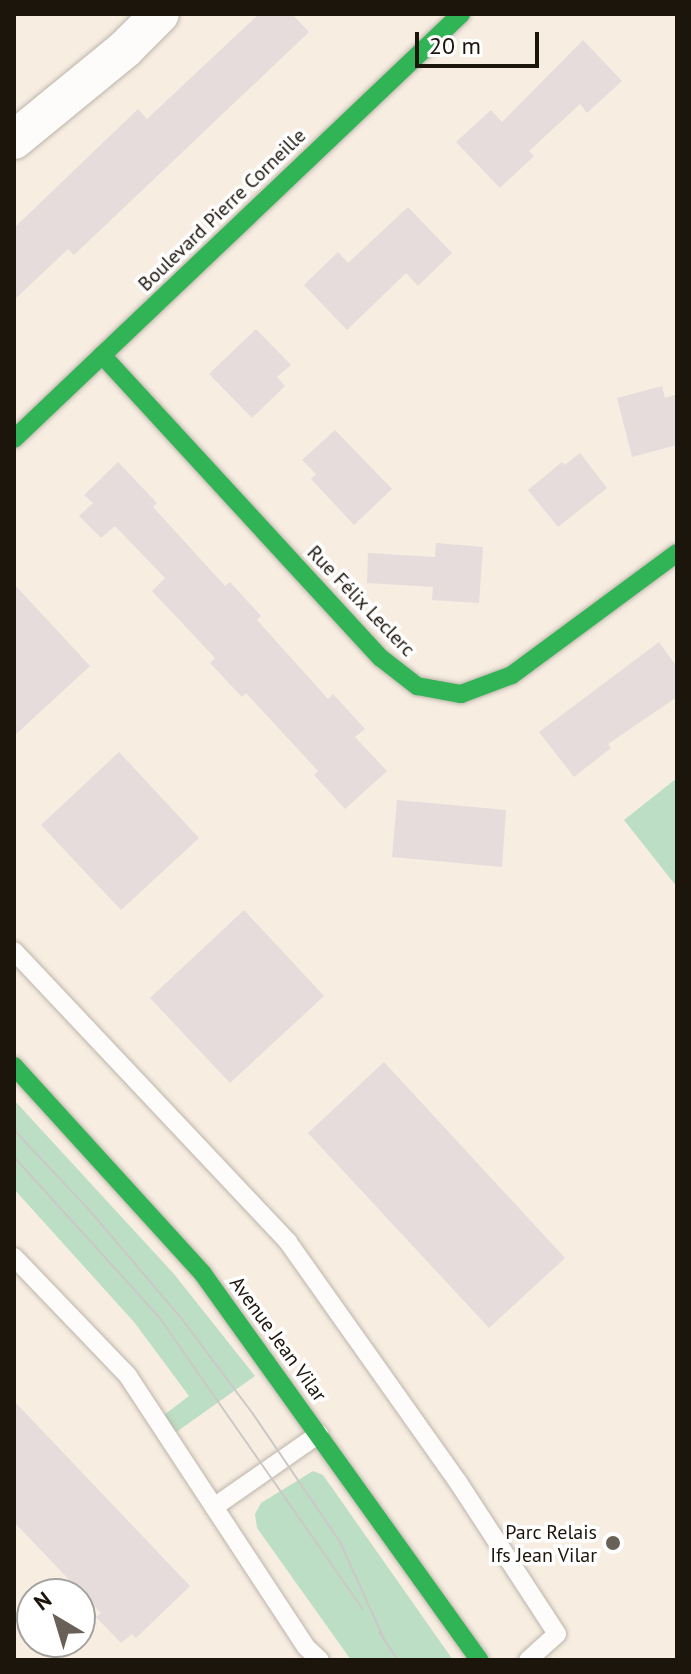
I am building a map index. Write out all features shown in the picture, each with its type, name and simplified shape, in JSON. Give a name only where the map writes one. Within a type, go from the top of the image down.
[{"type":"street","points":[[14,140],[125,49],[160,14]]},
{"type":"street","name":"Boulevard Pierre Corneille","points":[[14,439],[461,14]]},
{"type":"street","name":"Rue Félix Leclerc","points":[[102,355],[381,658],[417,686],[461,694],[512,675],[677,553]]},
{"type":"street","name":"Avenue Jean Vilar","points":[[14,1066],[203,1274],[479,1660]]},
{"type":"lane","points":[[14,951],[288,1242],[458,1482],[557,1634],[528,1660]]},
{"type":"lane","points":[[14,1257],[128,1376],[306,1647],[320,1660]]},
{"type":"lane","points":[[214,1507],[319,1434]]},
{"type":"green space","points":[[677,778],[677,887],[624,820]]},
{"type":"green space","points":[[14,1100],[174,1274],[255,1376],[175,1433],[164,1415],[189,1396],[134,1322],[14,1189]]},
{"type":"green space","points":[[313,1471],[323,1475],[453,1660],[351,1660],[257,1528],[255,1514],[261,1503]]},
{"type":"building","points":[[259,14],[292,14],[309,32],[74,255],[68,249],[14,300],[14,228],[138,109],[147,119]]},
{"type":"building","points":[[583,40],[622,81],[587,113],[580,104],[529,151],[534,156],[500,188],[456,142],[491,110],[502,122]]},
{"type":"building","points":[[408,207],[452,253],[418,286],[406,273],[347,330],[304,285],[338,252],[348,263]]},
{"type":"building","points":[[256,329],[291,365],[277,377],[285,386],[252,418],[209,374]]},
{"type":"building","points":[[662,386],[665,398],[677,394],[677,445],[632,457],[617,398]]},
{"type":"building","points":[[335,430],[392,489],[354,525],[311,479],[316,474],[302,460]]},
{"type":"building","points":[[580,453],[607,488],[558,527],[528,490],[562,462],[565,465]]},
{"type":"building","points":[[118,462],[157,503],[153,507],[225,586],[230,582],[261,616],[257,620],[328,699],[333,694],[365,729],[355,737],[387,771],[345,809],[314,775],[318,771],[246,693],[242,697],[210,663],[215,658],[152,591],[165,578],[115,526],[101,538],[79,516],[93,503],[84,495]]},
{"type":"building","points":[[436,543],[483,547],[479,603],[432,600],[433,587],[367,583],[368,553],[435,557]]},
{"type":"building","points":[[14,584],[90,666],[14,736]]},
{"type":"building","points":[[659,642],[677,667],[677,697],[608,744],[611,748],[574,777],[539,732]]},
{"type":"building","points":[[119,752],[199,838],[121,910],[41,825]]},
{"type":"building","points":[[397,800],[506,810],[502,867],[392,857]]},
{"type":"building","points":[[244,910],[324,996],[230,1083],[150,998]]},
{"type":"building","points":[[384,1062],[565,1258],[489,1328],[308,1133]]},
{"type":"building","points":[[14,1401],[190,1586],[136,1638],[132,1634],[121,1643],[96,1617],[101,1613],[96,1608],[96,1578],[68,1578],[14,1522]]},
{"type":"tram line","points":[[14,1130],[90,1211],[181,1318],[253,1414],[340,1542],[385,1641]]},
{"type":"tram line","points":[[14,1157],[159,1317],[363,1609]]},
{"type":"tram line","points":[[379,1632],[398,1660]]},
{"type":"traffic: fast","points":[[14,439],[461,14]]},
{"type":"traffic: fast","points":[[102,355],[381,658],[417,686],[461,694],[512,675],[677,553]]},
{"type":"traffic: fast","points":[[14,1066],[203,1274],[479,1660]]},
{"type":"place","name":"Parc Relais Ifs Jean Vilar","points":[[613,1543]]}]
